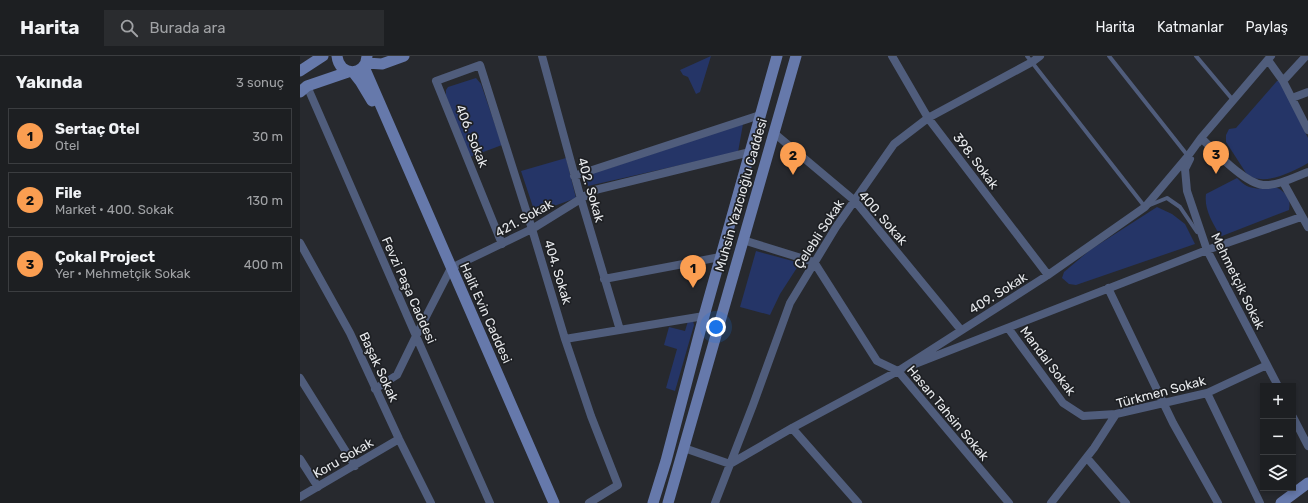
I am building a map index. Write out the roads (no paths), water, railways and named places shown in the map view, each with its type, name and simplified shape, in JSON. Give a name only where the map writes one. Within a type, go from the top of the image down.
[{"type":"main road","points":[[300,71],[323,56]]},
{"type":"main road","name":"Halit Evin Caddesi","points":[[336,56],[340,66],[351,72],[360,81],[392,134]]},
{"type":"main road","points":[[304,89],[360,69],[366,62],[382,64],[404,56]]},
{"type":"main road","name":"Muhsin Yazıcıoğlu Caddesi","points":[[653,503],[666,461],[720,257],[777,56]]},
{"type":"main road","name":"Muhsin Yazıcıoğlu Caddesi","points":[[668,503],[796,56]]},
{"type":"main road","name":"Halit Evin Caddesi","points":[[366,62],[392,134],[554,503]]},
{"type":"main road","points":[[1281,503],[1308,483]]},
{"type":"street","name":"402. Sokak","points":[[542,56],[574,176],[620,330]]},
{"type":"street","name":"398. Sokak","points":[[892,56],[928,118],[1048,275]]},
{"type":"street","name":"Çelebli Sokak","points":[[715,503],[790,303],[814,262],[894,144],[928,118],[1029,59],[1040,56]]},
{"type":"street","points":[[1283,81],[1306,56]]},
{"type":"street","points":[[1270,58],[1308,130]]},
{"type":"street","name":"409. Sokak","points":[[730,464],[792,428],[898,371],[1048,275],[1145,207],[1188,156],[1201,138],[1270,58]]},
{"type":"street","name":"404. Sokak","points":[[480,65],[565,339],[591,416],[618,485],[589,503]]},
{"type":"street","name":"406. Sokak","points":[[480,65],[436,81],[502,244]]},
{"type":"street","name":"Fevzi Paşa Caddesi","points":[[304,89],[490,503]]},
{"type":"street","points":[[1292,98],[1308,92]]},
{"type":"street","points":[[574,176],[760,115]]},
{"type":"street","name":"400. Sokak","points":[[774,132],[855,201],[961,330]]},
{"type":"street","points":[[1201,138],[1247,180],[1263,185],[1283,182],[1308,172]]},
{"type":"street","name":"Mehmetçik Sokak","points":[[1201,138],[1185,169],[1187,191],[1207,250],[1276,383]]},
{"type":"street","name":"421. Sokak","points":[[451,268],[532,229],[595,190],[750,152]]},
{"type":"street","points":[[1283,182],[1301,217],[1308,227]]},
{"type":"street","points":[[898,371],[1207,250],[1301,217]]},
{"type":"street","points":[[743,240],[814,262]]},
{"type":"street","name":"Başak Sokak","points":[[300,243],[350,333],[375,389],[430,503]]},
{"type":"street","points":[[604,279],[720,257]]},
{"type":"street","name":"Hasan Tahsin Sokak","points":[[814,262],[878,360],[898,371],[1008,503]]},
{"type":"street","points":[[375,389],[398,375],[451,268]]},
{"type":"street","points":[[1108,288],[1173,422],[1218,503]]},
{"type":"street","points":[[565,339],[704,316]]},
{"type":"street","name":"Mandal Sokak","points":[[1008,328],[1062,403],[1083,416],[1116,414]]},
{"type":"street","name":"Türkmen Sokak","points":[[1051,503],[1087,458],[1116,414],[1207,393],[1267,365]]},
{"type":"street","points":[[300,378],[355,466]]},
{"type":"street","points":[[1207,393],[1260,503]]},
{"type":"street","points":[[1294,419],[1308,446]]},
{"type":"street","points":[[792,428],[858,503]]},
{"type":"street","name":"Koru Sokak","points":[[300,497],[399,439]]},
{"type":"street","points":[[684,448],[730,464]]},
{"type":"street","points":[[1087,458],[1126,503]]},
{"type":"street","points":[[300,459],[318,487]]},
{"type":"lane","points":[[1109,56],[1188,156]]},
{"type":"lane","points":[[1196,56],[1233,100]]},
{"type":"lane","points":[[1029,59],[1145,207],[1167,198],[1180,207],[1194,226],[1207,250]]},
{"type":"place","name":"Çokal Project","points":[[1216,174]]},
{"type":"place","name":"File","points":[[793,175]]},
{"type":"place","name":"Sertaç Otel","points":[[693,288]]}]
